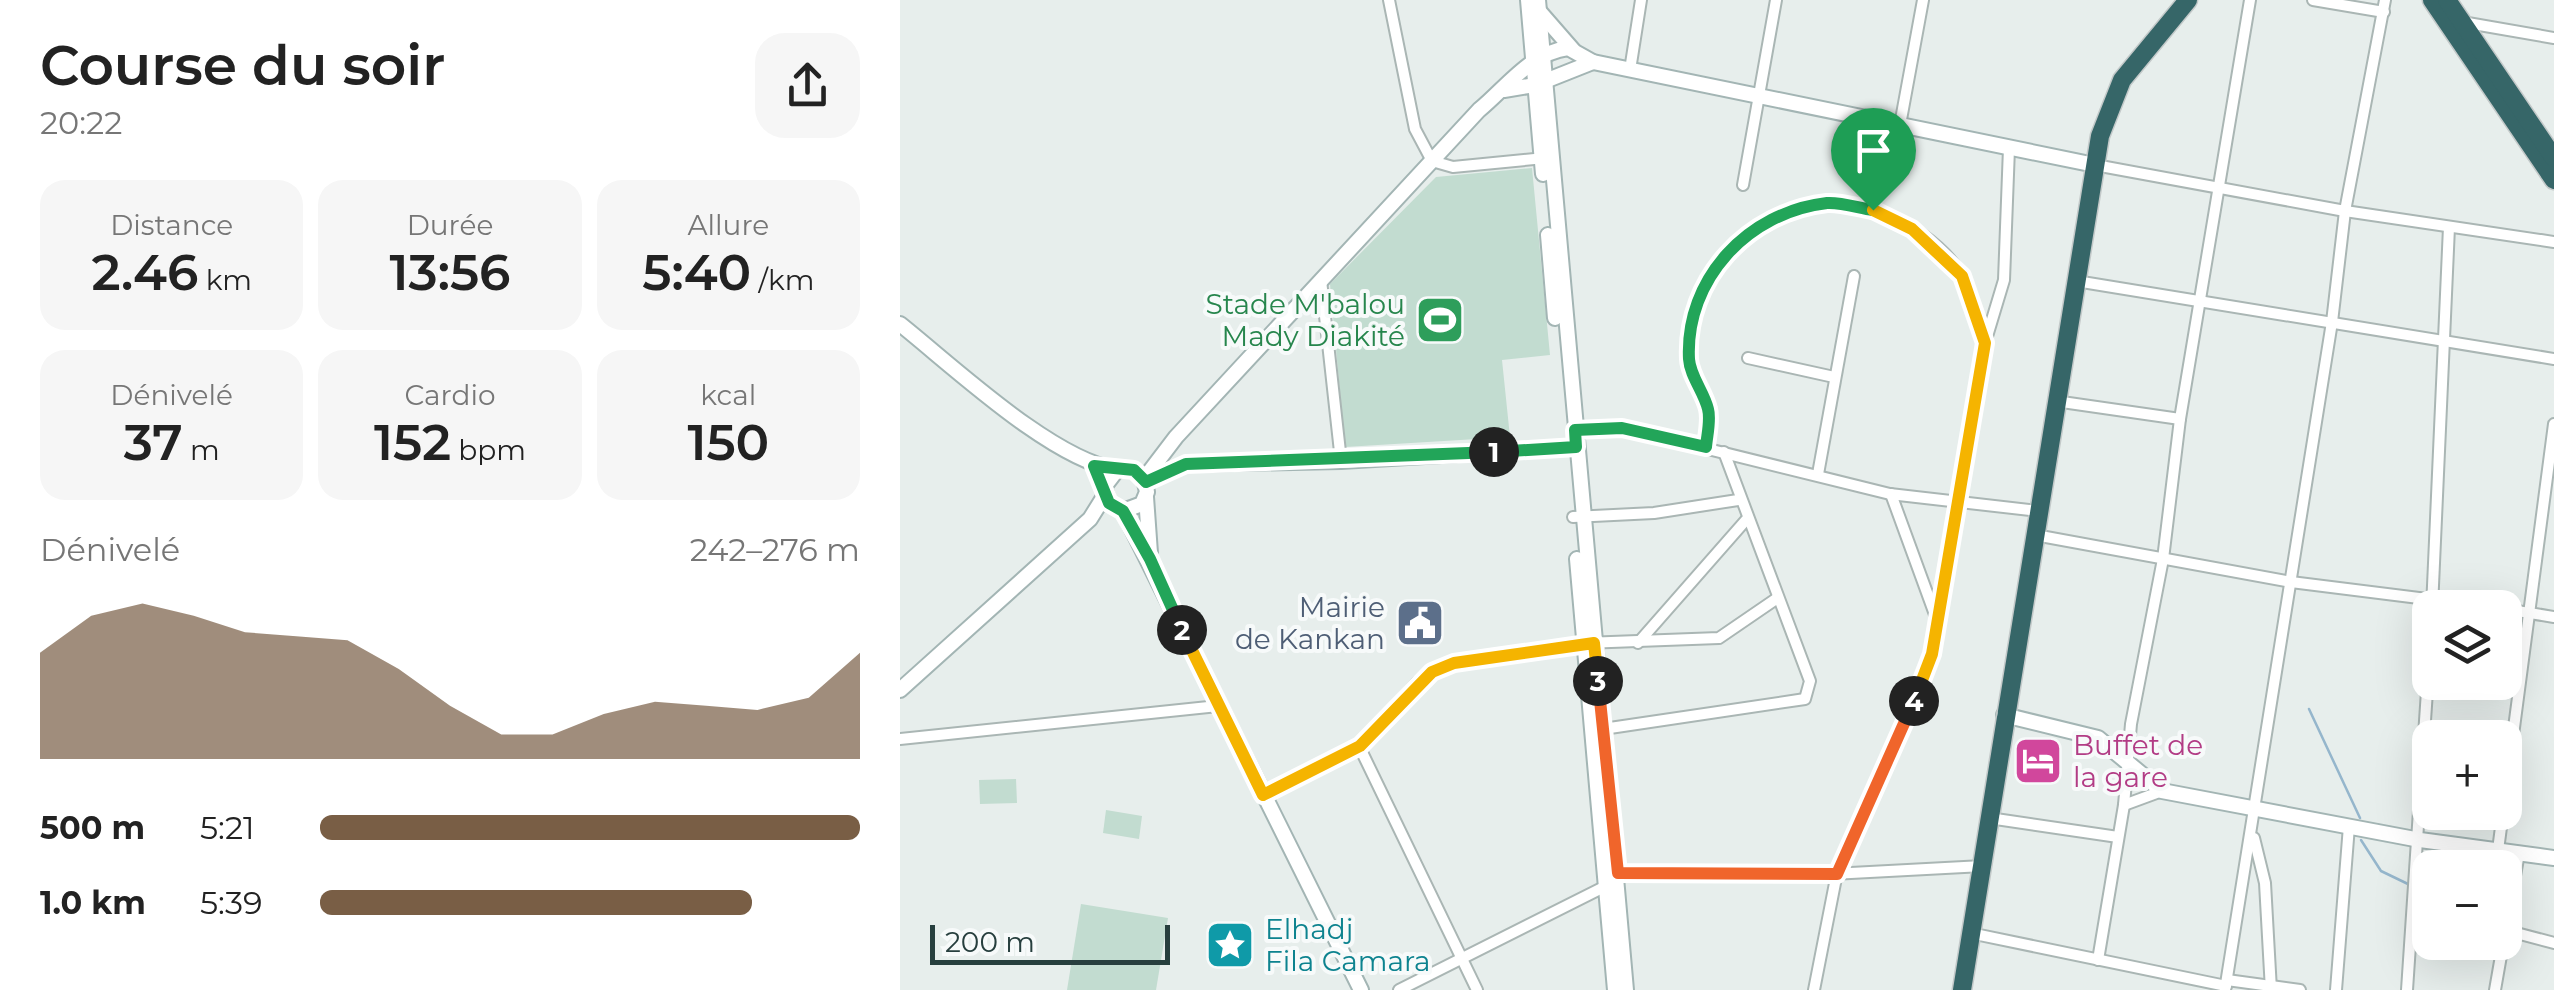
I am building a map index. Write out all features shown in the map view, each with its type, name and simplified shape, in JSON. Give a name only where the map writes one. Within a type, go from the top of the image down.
[{"type":"highway","points":[[1962,990],[2095,166],[2112,96],[2133,63],[2188,0]]},
{"type":"highway","points":[[2432,0],[2454,22],[2553,150]]},
{"type":"highway","points":[[2447,0],[2454,22],[2554,180]]},
{"type":"main road","points":[[1534,5],[1573,50],[1593,62],[1760,100],[2095,166]]},
{"type":"main road","points":[[1534,5],[1611,879],[1626,990]]},
{"type":"main road","points":[[1090,520],[1137,508],[1142,482],[1153,463],[1432,161],[1539,58],[1573,50]]},
{"type":"main road","points":[[1504,90],[1541,83],[1593,62]]},
{"type":"main road","points":[[1546,158],[1575,430],[1572,447]]},
{"type":"main road","points":[[900,324],[1028,425],[1094,466],[1117,470],[1142,482]]},
{"type":"main road","points":[[1172,442],[1178,465]]},
{"type":"main road","points":[[1142,482],[1178,465],[1341,461],[1572,447]]},
{"type":"main road","points":[[1094,466],[1105,491],[1150,559],[1218,706],[1361,990]]},
{"type":"main road","points":[[900,690],[1090,520],[1117,470]]},
{"type":"main road","points":[[1142,482],[1150,559]]},
{"type":"main road","points":[[1589,643],[1603,729],[1615,990]]},
{"type":"main road","points":[[2004,715],[2098,738],[2162,791],[2420,840],[2498,850]]},
{"type":"main road","points":[[2522,853],[2554,858]]},
{"type":"street","points":[[1389,0],[1415,129],[1432,161],[1453,167],[1546,158]]},
{"type":"street","points":[[1630,70],[1642,0]]},
{"type":"street","points":[[1743,185],[1776,0]]},
{"type":"street","points":[[1900,126],[1923,0]]},
{"type":"street","points":[[2098,960],[2124,805],[2131,724],[2163,559],[2180,419],[2250,0]]},
{"type":"street","points":[[2226,985],[2332,322],[2345,211],[2384,6],[2312,0]]},
{"type":"street","points":[[2454,22],[2554,38]]},
{"type":"street","points":[[1814,990],[1837,874],[1919,691],[1938,622],[1985,343],[2004,280],[2009,148]]},
{"type":"street","points":[[2095,166],[2218,185],[2345,211],[2554,242]]},
{"type":"street","points":[[1706,447],[1709,411],[1689,363],[1692,322],[1704,285],[1726,254],[1750,232],[1789,215],[1829,203],[1873,210],[1912,229],[1962,276],[1985,343]]},
{"type":"street","points":[[2433,590],[2449,226]]},
{"type":"street","points":[[1818,474],[1854,276]]},
{"type":"street","points":[[1321,279],[1341,461]]},
{"type":"street","points":[[2076,281],[2554,359]]},
{"type":"street","points":[[1748,358],[1834,377]]},
{"type":"street","points":[[2056,401],[2180,419]]},
{"type":"street","points":[[2514,720],[2554,424]]},
{"type":"street","points":[[1575,430],[1622,428],[1892,494],[2038,510]]},
{"type":"street","points":[[1603,729],[1805,699],[1810,681],[1738,500],[1724,452]]},
{"type":"street","points":[[1892,494],[1938,622]]},
{"type":"street","points":[[1578,517],[1654,513],[1738,500]]},
{"type":"street","points":[[1638,642],[1746,520]]},
{"type":"street","points":[[2034,535],[2291,582],[2412,599]]},
{"type":"street","points":[[1263,795],[1360,746],[1432,672],[1454,663],[1589,643],[1720,638],[1776,599]]},
{"type":"street","points":[[2522,611],[2554,616]]},
{"type":"street","points":[[2419,850],[2427,700]]},
{"type":"street","points":[[900,739],[1218,706]]},
{"type":"street","points":[[1360,746],[1477,990]]},
{"type":"street","points":[[2124,805],[2162,791]]},
{"type":"street","points":[[1989,818],[2118,837]]},
{"type":"street","points":[[2336,990],[2349,826]]},
{"type":"street","points":[[2498,850],[2501,830]]},
{"type":"street","points":[[2253,832],[2266,883],[2271,988]]},
{"type":"street","points":[[1399,990],[1611,879],[1983,866]]},
{"type":"street","points":[[1970,934],[2226,985],[2300,990]]},
{"type":"street","points":[[2522,934],[2554,943]]},
{"type":"street","points":[[2407,990],[2412,937]]},
{"type":"street","points":[[2494,990],[2500,960]]},
{"type":"green space","name":"Stade M'balou Mady Diakité","points":[[1532,168],[1550,355],[1502,360],[1510,437],[1345,447],[1330,284],[1436,177]]},
{"type":"green space","points":[[1016,779],[1017,803],[980,804],[979,780]]},
{"type":"green space","points":[[1106,810],[1142,816],[1139,839],[1103,833]]},
{"type":"green space","points":[[1081,904],[1168,918],[1156,990],[1067,990]]},
{"type":"waterway","points":[[2309,709],[2360,818]]},
{"type":"waterway","points":[[2361,840],[2381,871],[2408,884]]},
{"type":"place","name":"Stade M'balou Mady Diakité","points":[[1440,320]]},
{"type":"place","name":"Mairie de Kankan","points":[[1420,623]]},
{"type":"place","name":"Buffet de la gare","points":[[2038,761]]},
{"type":"place","name":"Elhadj Fila Camara","points":[[1230,945]]},
{"type":"route","points":[[1829,203],[1873,210],[1912,229],[1962,276],[1985,343],[1932,654],[1837,874],[1618,873],[1594,643],[1454,663],[1432,672],[1371,738],[1263,795],[1150,559],[1123,511],[1109,503],[1094,466],[1134,470],[1146,482],[1186,464],[1341,461],[1576,447],[1575,430],[1622,428],[1706,447],[1709,411],[1689,363],[1692,322],[1704,285],[1726,254],[1750,232],[1829,203]]}]
